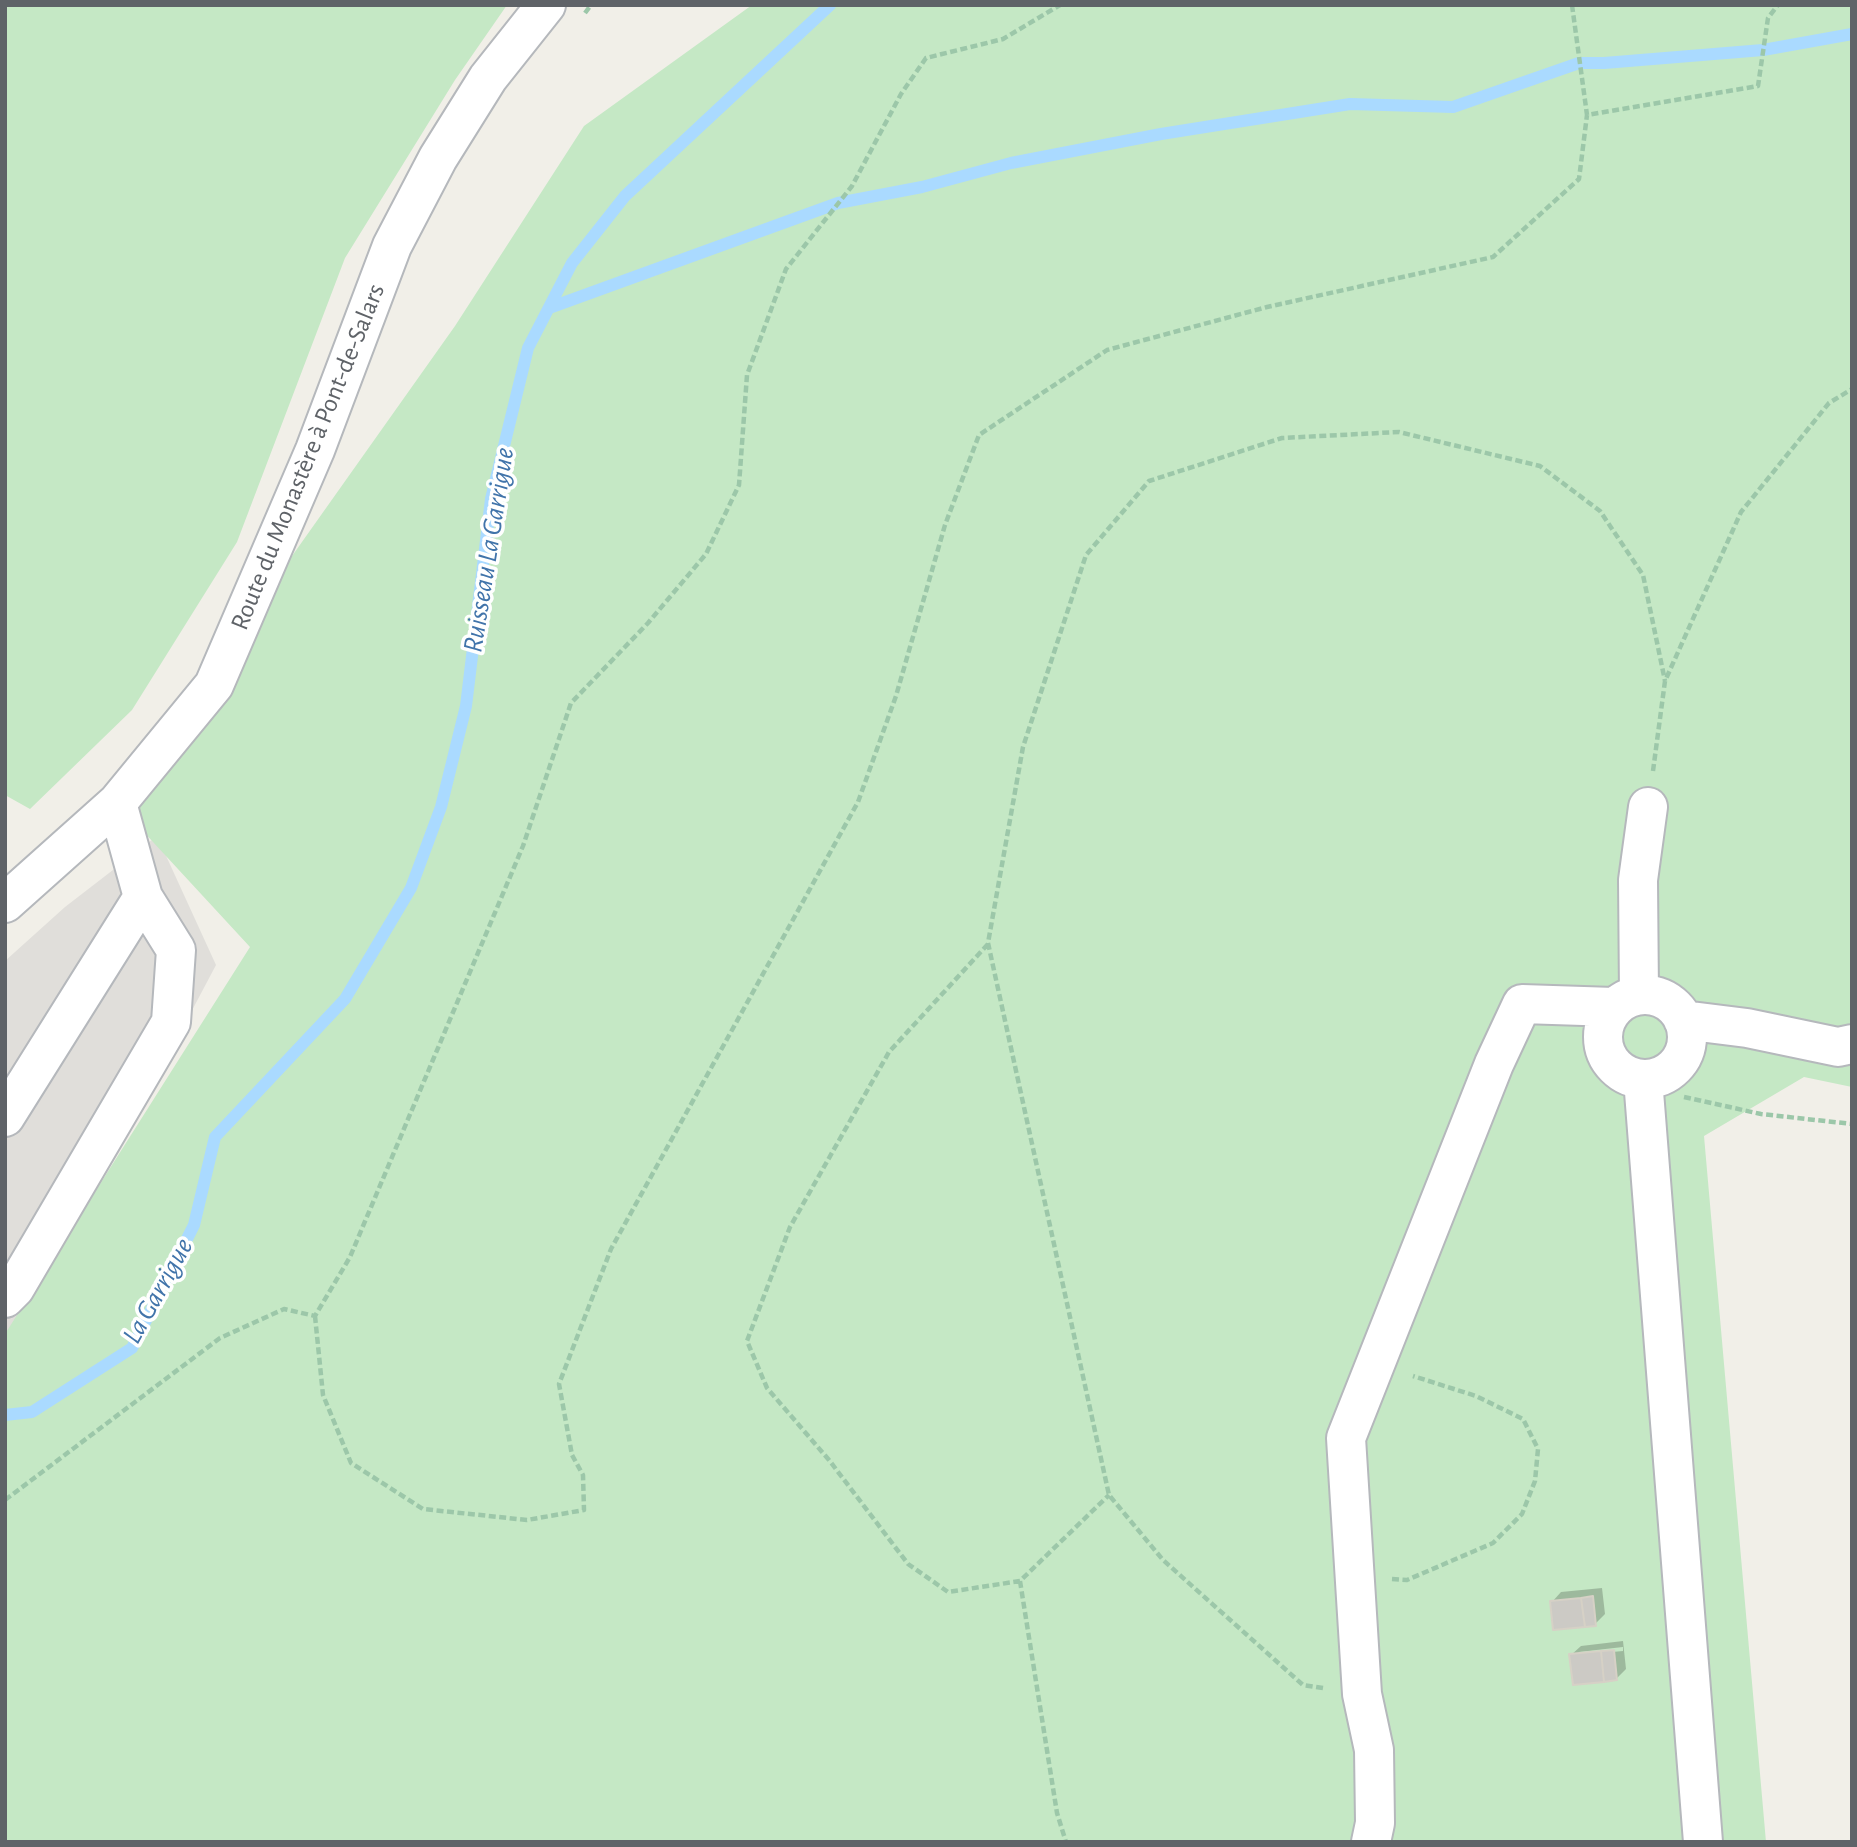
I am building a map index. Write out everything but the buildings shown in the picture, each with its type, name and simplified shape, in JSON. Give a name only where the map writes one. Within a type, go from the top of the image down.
[{"type":"street","name":"Route du Monastère à Pont-de-Salars","points":[[18,891],[117,803],[215,685],[315,450],[392,246],[438,158],[488,78],[546,5]]},
{"type":"street","points":[[5,1298],[15,1288],[171,1022],[176,950],[143,897],[117,803]]},
{"type":"street","points":[[1371,1842],[1375,1824],[1374,1750],[1362,1694],[1346,1437],[1494,1064],[1522,1004],[1627,1001],[1653,996],[1665,1000],[1676,1009],[1687,1034],[1679,1061],[1657,1077],[1630,1077],[1608,1059],[1603,1046],[1602,1032],[1606,1019],[1627,1001],[1648,807]]},
{"type":"street","points":[[5,1117],[143,897]]},
{"type":"street","points":[[1683,1020],[1747,1028],[1838,1047],[1852,1044]]},
{"type":"street","points":[[1643,1079],[1703,1842]]},
{"type":"path","points":[[1060,5],[1003,39],[926,58],[901,94],[852,186],[786,269],[747,374],[739,485],[706,554],[648,624],[571,704],[517,858],[350,1257],[316,1316],[323,1395],[351,1463],[423,1509],[527,1520],[584,1510],[583,1475],[572,1455],[559,1384],[611,1249],[858,802],[896,696],[945,525],[979,435],[1107,350],[1267,307],[1493,257],[1579,179],[1587,115],[1572,5]]},
{"type":"path","points":[[1587,115],[1758,86],[1768,18],[1777,5]]},
{"type":"path","points":[[1648,807],[1665,681],[1741,512],[1829,403],[1852,389]]},
{"type":"path","points":[[1362,1694],[1303,1685],[1163,1560],[1109,1495],[988,943],[1023,747],[1086,555],[1149,481],[1282,438],[1399,432],[1540,466],[1600,511],[1643,575],[1665,681]]},
{"type":"path","points":[[988,943],[889,1052],[790,1227],[747,1341],[767,1388],[830,1460],[908,1564],[948,1592],[1020,1581],[1109,1495]]},
{"type":"path","points":[[1686,1096],[1762,1114],[1852,1124]]},
{"type":"path","points":[[5,1500],[220,1338],[284,1309],[316,1316]]},
{"type":"path","points":[[1355,1576],[1407,1580],[1493,1544],[1522,1514],[1535,1481],[1538,1449],[1523,1419],[1476,1396],[1376,1363]]},
{"type":"path","points":[[1020,1581],[1057,1813],[1066,1842]]},
{"type":"shaded area","points":[[157,836],[216,965],[44,1290],[5,1335],[5,961],[65,907]]},
{"type":"green space","points":[[5,5],[507,5],[455,80],[345,258],[237,542],[132,710],[30,809],[5,795]]},
{"type":"green space","points":[[752,5],[1852,5],[1852,1087],[1804,1077],[1704,1136],[1766,1842],[5,1842],[5,1334],[250,947],[117,803],[455,326],[584,126]]},
{"type":"waterway","name":"Ruisseau La Garrigue","points":[[5,1415],[32,1412],[132,1348],[194,1225],[215,1137],[345,999],[411,888],[441,807],[466,706],[491,499],[528,348],[572,263],[625,196],[830,5]]},
{"type":"waterway","points":[[549,308],[838,203],[922,187],[1011,163],[1161,134],[1350,104],[1453,107],[1579,63],[1763,50],[1852,34]]},
{"type":"water label","name":"La Garrigue","points":[[158,1291]]}]
